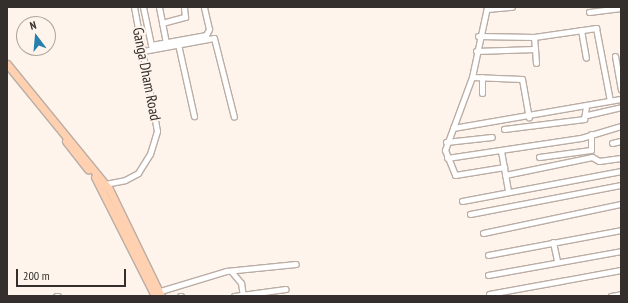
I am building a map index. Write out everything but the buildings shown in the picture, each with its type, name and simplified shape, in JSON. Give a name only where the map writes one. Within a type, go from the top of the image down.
[{"type":"main road","points":[[7,64],[103,185],[157,294]]},
{"type":"main road","points":[[7,70],[103,185]]},
{"type":"street","name":"Ganga Dham Road","points":[[103,185],[125,180],[138,173],[155,142],[156,114],[134,7]]},
{"type":"street","points":[[143,7],[151,45],[208,33],[204,7]]},
{"type":"street","points":[[159,7],[166,42]]},
{"type":"street","points":[[162,23],[185,17],[184,7]]},
{"type":"street","points":[[504,167],[455,175],[447,158],[446,142],[453,128],[472,77],[478,36],[487,8],[512,7]]},
{"type":"street","points":[[589,12],[621,9]]},
{"type":"street","points":[[478,36],[534,36],[582,30],[597,30],[610,101]]},
{"type":"street","points":[[582,30],[586,58]]},
{"type":"street","points":[[534,36],[536,63]]},
{"type":"street","points":[[143,51],[214,38],[234,117]]},
{"type":"street","points":[[178,44],[194,116]]},
{"type":"street","points":[[476,51],[535,49]]},
{"type":"street","points":[[615,56],[621,89]]},
{"type":"street","points":[[472,77],[522,79],[529,117]]},
{"type":"street","points":[[482,77],[482,93]]},
{"type":"street","points":[[453,128],[529,117],[621,99]]},
{"type":"street","points":[[586,106],[587,115]]},
{"type":"street","points":[[504,129],[581,119],[587,115],[620,107]]},
{"type":"street","points":[[447,158],[501,151],[591,134],[621,126]]},
{"type":"street","points":[[539,157],[591,150],[591,134]]},
{"type":"street","points":[[446,142],[492,137]]},
{"type":"street","points":[[612,143],[621,142]]},
{"type":"street","points":[[501,151],[508,190]]},
{"type":"street","points":[[505,175],[592,155],[599,161],[621,158]]},
{"type":"street","points":[[462,201],[508,190],[621,171]]},
{"type":"street","points":[[470,214],[621,185]]},
{"type":"street","points":[[483,233],[621,204]]},
{"type":"street","points":[[488,255],[621,230]]},
{"type":"street","points":[[553,242],[557,261]]},
{"type":"street","points":[[488,275],[557,261],[621,251]]},
{"type":"street","points":[[157,294],[231,270],[296,264]]},
{"type":"street","points":[[231,270],[241,283],[243,295]]},
{"type":"street","points":[[489,294],[621,270]]},
{"type":"street","points":[[234,296],[286,289]]},
{"type":"street","points":[[611,296],[621,294]]}]
